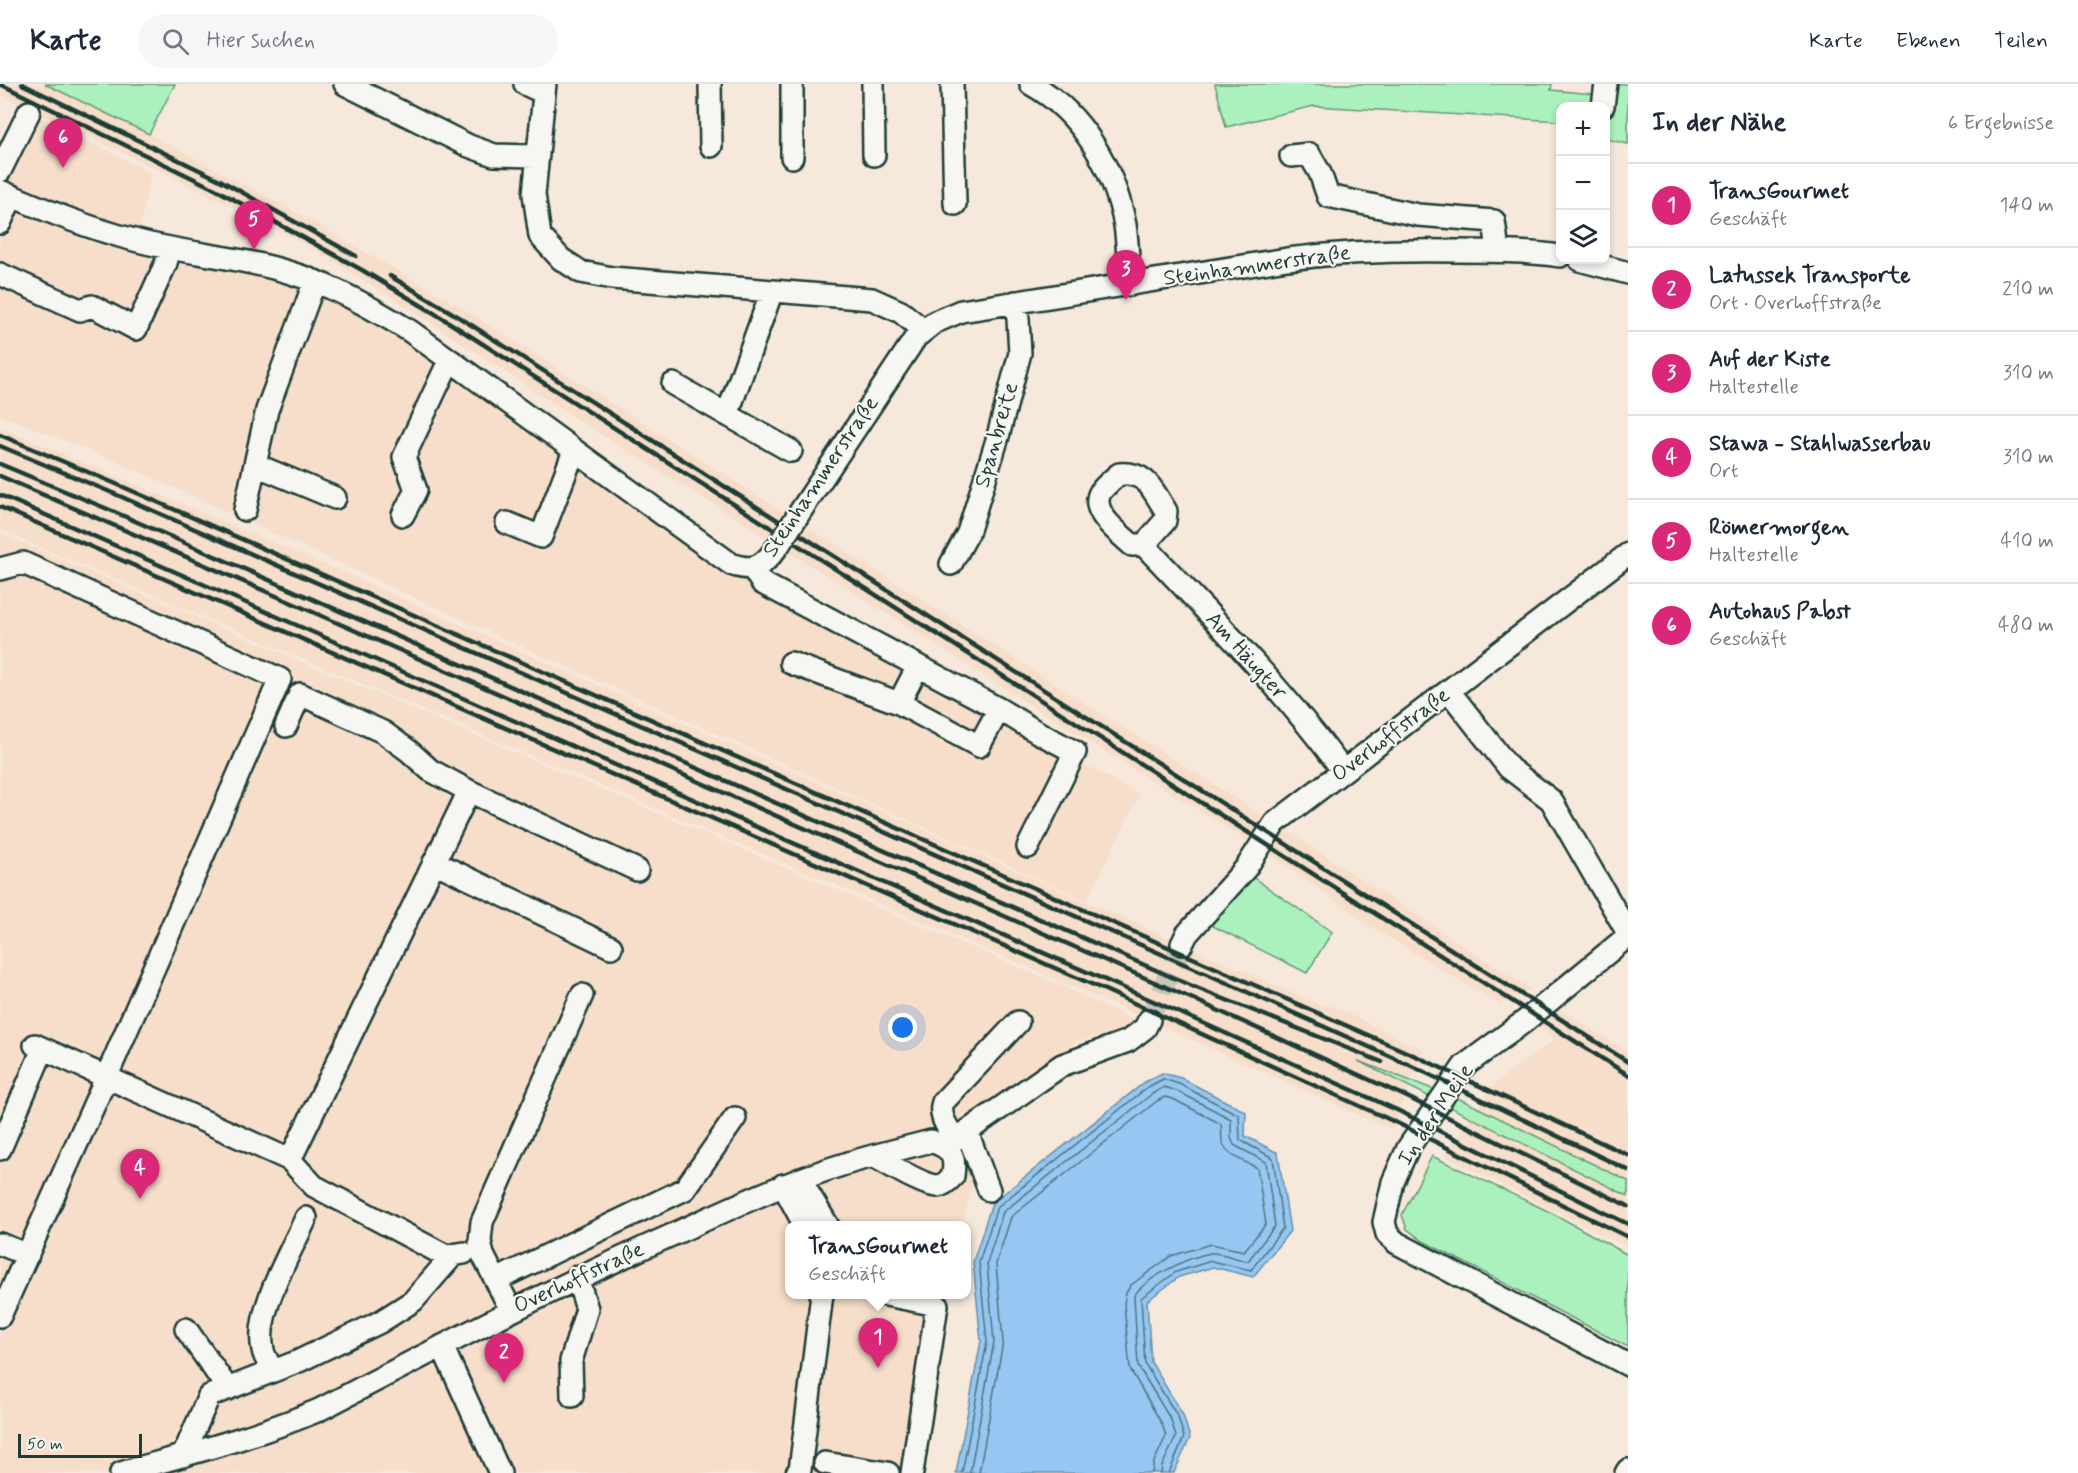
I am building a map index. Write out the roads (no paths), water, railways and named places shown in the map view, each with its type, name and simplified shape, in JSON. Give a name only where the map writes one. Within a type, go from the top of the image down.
[{"type":"street","points":[[345,84],[469,146],[494,155],[537,156]]},
{"type":"street","points":[[710,84],[711,146]]},
{"type":"street","points":[[792,84],[792,157]]},
{"type":"street","points":[[873,84],[874,155]]},
{"type":"street","points":[[952,84],[955,204]]},
{"type":"street","points":[[1031,84],[1062,106],[1086,134],[1110,177],[1125,225],[1130,285]]},
{"type":"street","points":[[1604,102],[1606,84]]},
{"type":"street","points":[[538,87],[534,194],[540,236],[561,259],[582,272],[612,278],[872,299],[902,312],[923,330]]},
{"type":"street","points":[[0,171],[29,112]]},
{"type":"street","points":[[1291,156],[1309,154],[1320,173],[1326,205],[1494,221],[1498,251]]},
{"type":"street","points":[[0,223],[6,193]]},
{"type":"street","name":"Steinhammerstraße","points":[[6,193],[87,227],[170,248],[288,272],[315,281],[369,306],[410,331],[731,564],[753,569],[762,564],[778,546],[916,337],[935,322],[961,311],[1241,266],[1338,253],[1384,250],[1498,251],[1556,256]]},
{"type":"street","points":[[0,274],[80,310],[92,306],[136,329],[166,263],[170,248]]},
{"type":"street","points":[[1598,264],[1628,273]]},
{"type":"street","points":[[245,510],[267,410],[315,281]]},
{"type":"street","points":[[727,415],[772,291]]},
{"type":"street","name":"Spanbreite","points":[[951,564],[968,533],[997,440],[1020,353],[1015,302]]},
{"type":"street","points":[[403,515],[416,490],[404,457],[449,361]]},
{"type":"street","points":[[673,384],[791,451]]},
{"type":"street","points":[[507,523],[541,537],[574,450]]},
{"type":"street","points":[[256,465],[335,498]]},
{"type":"street","name":"Am Häugter","points":[[1144,545],[1305,721],[1343,771]]},
{"type":"street","name":"Overhoffstraße","points":[[1182,944],[1187,934],[1251,861],[1275,823],[1628,554]]},
{"type":"street","points":[[0,569],[23,563],[280,679],[0,1316]]},
{"type":"street","points":[[753,569],[762,583],[1075,752],[1028,847]]},
{"type":"street","points":[[790,663],[899,703],[980,746],[999,709]]},
{"type":"street","points":[[899,703],[918,666]]},
{"type":"street","points":[[1449,691],[1509,768],[1551,800],[1628,934]]},
{"type":"street","points":[[286,726],[300,694],[382,732],[409,750],[430,770],[469,791],[637,870]]},
{"type":"street","points":[[290,1160],[469,791]]},
{"type":"street","points":[[434,862],[611,947]]},
{"type":"street","name":"In der Meile","points":[[1628,934],[1525,1021],[1464,1066],[1408,1148],[1393,1182],[1384,1222],[1387,1234],[1397,1244],[1628,1365]]},
{"type":"street","points":[[511,1310],[482,1250],[480,1241],[482,1222],[582,995]]},
{"type":"street","points":[[873,1156],[923,1182],[938,1186],[947,1182],[953,1176],[956,1139],[1062,1065],[1128,1041],[1145,1028],[1149,1020]]},
{"type":"street","points":[[989,1190],[945,1122],[940,1110],[943,1102],[1018,1022]]},
{"type":"street","points":[[0,1149],[39,1047],[290,1160],[314,1186],[446,1256],[482,1250]]},
{"type":"street","points":[[496,1280],[685,1189],[735,1118]]},
{"type":"street","name":"Overhoffstraße","points":[[121,1473],[227,1443],[327,1406],[577,1277],[791,1182],[831,1167],[873,1156],[931,1141],[956,1139]]},
{"type":"street","points":[[791,1182],[803,1221]]},
{"type":"street","points":[[791,1182],[824,1221]]},
{"type":"street","points":[[273,1371],[263,1350],[262,1327],[266,1307],[306,1218]]},
{"type":"street","points":[[0,1244],[27,1255]]},
{"type":"street","points":[[183,1456],[209,1396],[299,1361],[388,1317],[413,1301],[453,1255]]},
{"type":"street","points":[[572,1396],[570,1361],[587,1309],[577,1277]]},
{"type":"street","points":[[797,1473],[800,1470],[821,1299]]},
{"type":"street","points":[[906,1299],[937,1305],[912,1473]]},
{"type":"street","points":[[186,1329],[228,1389]]},
{"type":"street","points":[[442,1346],[500,1473]]},
{"type":"street","points":[[825,1462],[888,1473]]},
{"type":"water","points":[[1162,1073],[1181,1078],[1246,1112],[1245,1136],[1278,1153],[1290,1231],[1253,1277],[1213,1267],[1179,1277],[1147,1301],[1151,1362],[1183,1415],[1190,1438],[1174,1473],[956,1473],[981,1341],[973,1262],[992,1203],[1145,1082]]},
{"type":"tunnel","points":[[1149,1020],[1182,944]]},
{"type":"railway","points":[[0,84],[215,189],[362,270],[439,316],[1628,1075]]},
{"type":"railway","points":[[22,84],[220,180],[356,256]]},
{"type":"railway","points":[[390,276],[454,314],[1628,1062]]},
{"type":"railway","points":[[0,435],[121,486],[1420,1058],[1628,1155]]},
{"type":"railway","points":[[0,446],[115,494],[1207,974],[1416,1068],[1628,1170]]},
{"type":"railway","points":[[0,464],[110,510],[1199,989],[1382,1062]]},
{"type":"railway","points":[[0,476],[1193,999],[1405,1096],[1628,1206]]},
{"type":"railway","points":[[0,495],[1185,1015],[1399,1111],[1628,1224]]},
{"type":"railway","points":[[0,507],[1105,990],[1395,1122],[1628,1237]]},
{"type":"place","name":"Autohaus Pabst","points":[[63,168]]},
{"type":"place","name":"Römermorgen","points":[[254,250]]},
{"type":"place","name":"Auf der Kiste","points":[[1126,300]]},
{"type":"place","name":"Stawa - Stahlwasserbau","points":[[140,1199]]},
{"type":"place","name":"TransGourmet","points":[[878,1368]]},
{"type":"place","name":"Latussek Transporte","points":[[504,1383]]}]
